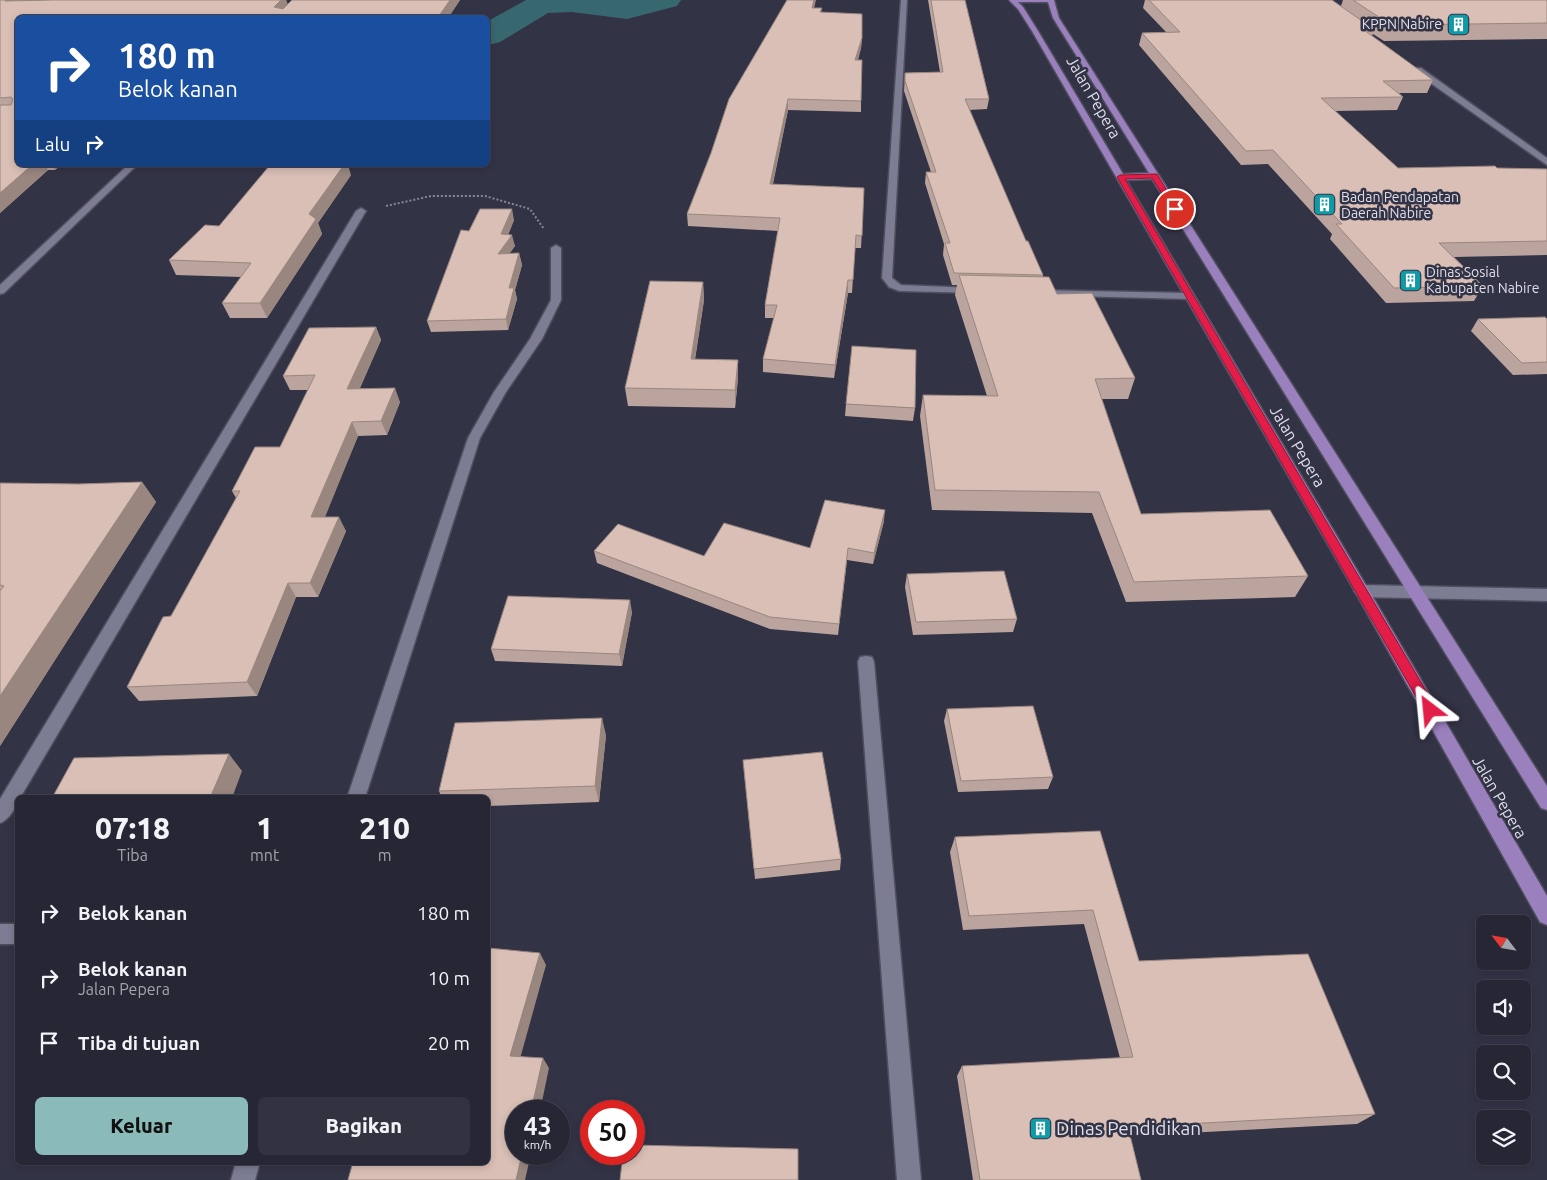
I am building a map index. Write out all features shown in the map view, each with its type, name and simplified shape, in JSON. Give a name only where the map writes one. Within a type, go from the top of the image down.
[{"type":"main road","points":[[1013,0],[1051,0]]},
{"type":"main road","name":"Jalan Pepera","points":[[1013,0],[1021,8],[1035,31],[1362,590],[1547,915]]},
{"type":"main road","name":"Jalan Pepera","points":[[1051,0],[1056,18],[1547,802]]},
{"type":"main road","points":[[1120,177],[1154,176]]},
{"type":"street","points":[[904,0],[896,103],[887,278],[893,286],[899,288],[985,291]]},
{"type":"street","points":[[1413,67],[1547,162]]},
{"type":"street","points":[[0,291],[131,167]]},
{"type":"street","points":[[0,815],[361,211]]},
{"type":"street","points":[[357,795],[474,438],[500,392],[536,339],[556,300],[556,248]]},
{"type":"street","points":[[1024,292],[1189,296]]},
{"type":"street","points":[[1362,590],[1547,595]]},
{"type":"street","points":[[866,662],[909,1180]]},
{"type":"street","points":[[0,934],[15,934]]},
{"type":"street","points":[[243,1180],[247,1165]]},
{"type":"path","points":[[361,211],[431,196],[485,196],[530,209],[556,248]]},
{"type":"building","points":[[0,0],[281,0],[274,7],[283,9],[292,0],[450,0],[440,15],[15,15],[15,167],[30,167],[0,193],[0,105],[11,105],[13,99],[11,97],[0,98]]},
{"type":"building","points":[[787,0],[814,0],[812,8],[822,8],[820,12],[862,14],[862,38],[855,60],[862,60],[861,101],[788,99],[770,184],[864,188],[862,236],[856,235],[853,280],[848,280],[835,365],[763,359],[777,305],[765,305],[780,218],[687,214],[711,153],[729,99]]},
{"type":"building","points":[[931,0],[965,0],[989,99],[965,99],[1026,241],[1028,241],[1043,275],[954,273],[945,243],[950,243],[926,172],[936,172],[905,81],[905,73],[943,72]]},
{"type":"building","points":[[1149,0],[1332,0],[1375,30],[1364,30],[1433,80],[1383,81],[1403,97],[1321,98],[1398,168],[1495,166],[1497,168],[1547,169],[1547,241],[1439,243],[1483,286],[1394,288],[1336,224],[1342,224],[1273,150],[1246,151],[1142,33],[1180,32]]},
{"type":"building","points":[[1353,0],[1547,0],[1547,23],[1391,25]]},
{"type":"building","points":[[268,167],[343,167],[309,214],[316,219],[260,303],[222,303],[251,263],[169,260],[205,225],[219,226]]},
{"type":"building","points":[[480,209],[512,209],[501,234],[512,235],[498,254],[519,253],[509,288],[514,288],[506,319],[427,321],[461,230],[469,231]]},
{"type":"building","points":[[959,275],[1049,277],[1057,294],[1092,293],[1135,378],[1095,379],[1141,514],[1270,510],[1308,576],[1134,582],[1099,492],[935,490],[923,395],[998,396]]},
{"type":"building","points":[[650,281],[703,282],[691,359],[738,360],[735,390],[625,388]]},
{"type":"building","points":[[1545,317],[1547,319],[1547,362],[1522,363],[1478,319]]},
{"type":"building","points":[[376,327],[347,389],[395,388],[381,421],[352,422],[311,517],[339,517],[310,583],[288,583],[247,682],[127,687],[163,617],[171,616],[240,491],[232,491],[255,447],[280,447],[315,375],[283,376],[309,328]]},
{"type":"building","points":[[852,346],[916,350],[915,408],[846,404]]},
{"type":"building","points":[[142,482],[0,696],[0,591],[4,586],[0,585],[0,483],[79,484]]},
{"type":"building","points":[[825,500],[885,510],[874,553],[848,548],[839,624],[770,617],[594,551],[618,524],[704,556],[724,523],[810,548]]},
{"type":"building","points":[[1004,571],[1017,619],[916,622],[907,574]]},
{"type":"building","points":[[508,596],[630,600],[619,654],[491,649]]},
{"type":"building","points":[[1033,706],[1053,777],[961,781],[947,709]]},
{"type":"building","points":[[602,718],[595,786],[439,791],[455,723]]},
{"type":"building","points":[[822,752],[841,859],[754,869],[743,760]]},
{"type":"building","points":[[229,754],[211,795],[54,795],[74,758]]},
{"type":"building","points":[[1100,831],[1139,961],[1308,954],[1375,1114],[1128,1127],[1141,1180],[980,1180],[962,1066],[1133,1057],[1093,910],[969,916],[955,837]]},
{"type":"building","points":[[490,948],[540,953],[510,1056],[543,1058],[533,1100],[505,1100],[505,1165],[519,1165],[516,1180],[348,1180],[352,1165],[490,1165]]},
{"type":"building","points":[[645,1145],[798,1149],[798,1180],[620,1180],[622,1165],[645,1165]]},
{"type":"waterway","points":[[490,34],[531,9],[544,4],[572,3],[627,10],[666,0]]},
{"type":"place","name":"KPPN Nabire","points":[[1458,24]]},
{"type":"place","name":"Badan Pendapatan Daerah Nabire","points":[[1325,205]]},
{"type":"place","name":"Dinas Sosial Kabupaten Nabire","points":[[1410,280]]},
{"type":"place","name":"Dinas Pendidikan","points":[[1040,1128]]},
{"type":"route","points":[[1175,209],[1154,176],[1120,177],[1362,590],[1430,710]]}]
